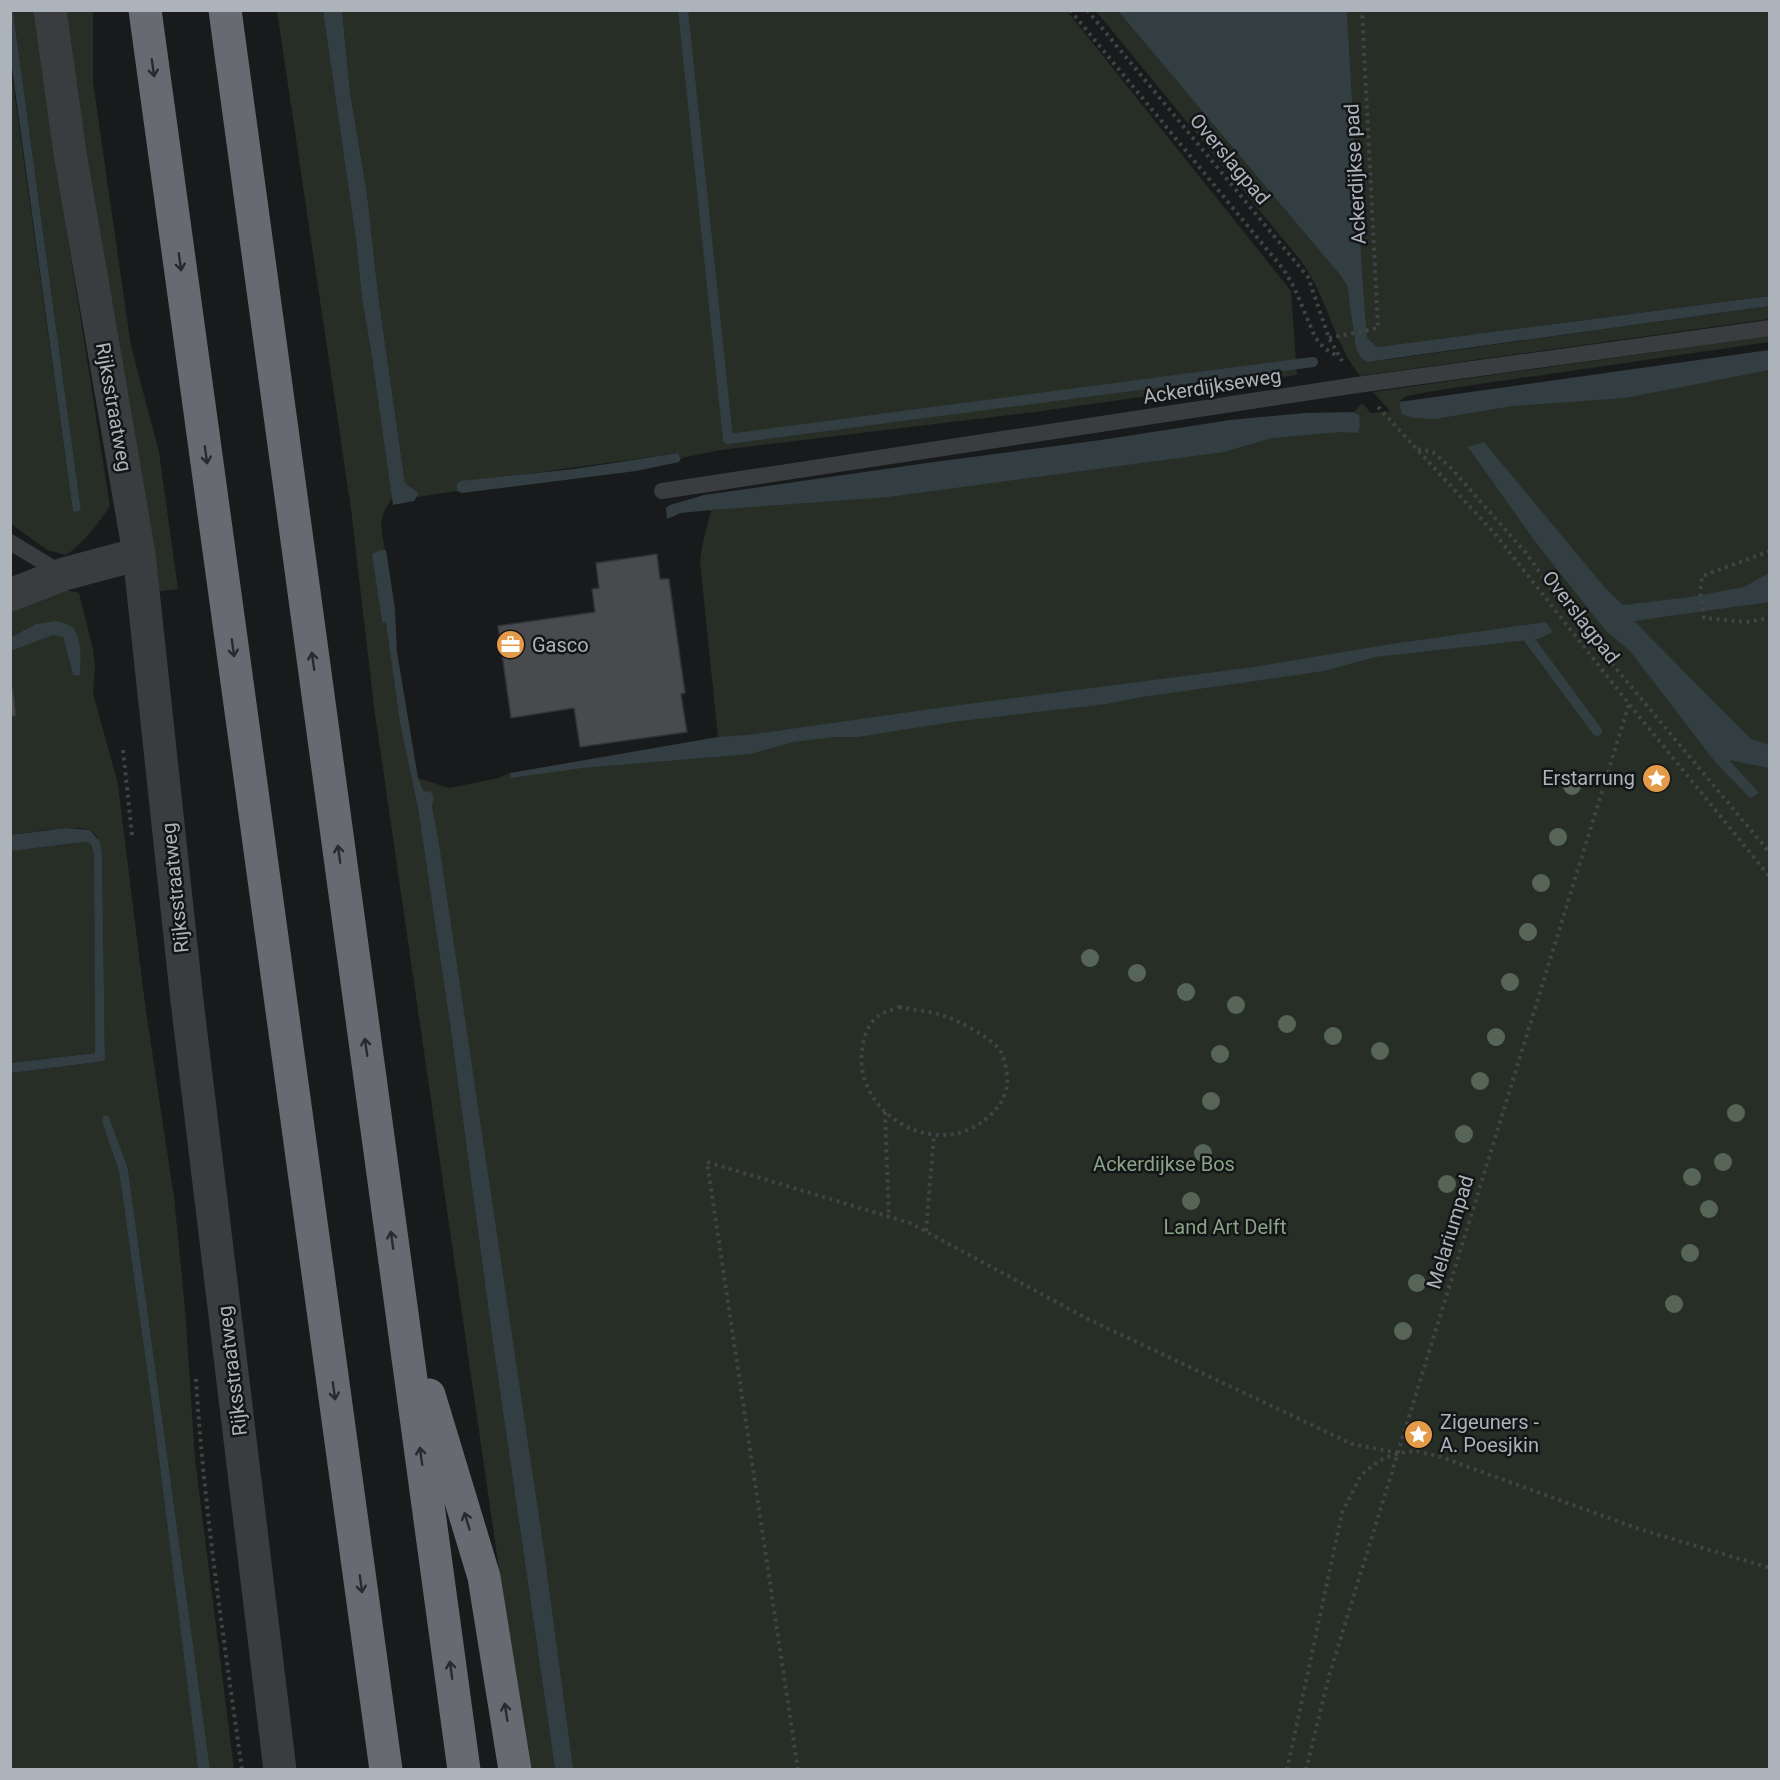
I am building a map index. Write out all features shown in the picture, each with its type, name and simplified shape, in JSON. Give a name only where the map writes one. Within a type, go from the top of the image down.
[{"type":"highway","points":[[145,10],[386,1770]]},
{"type":"highway","points":[[225,10],[464,1770]]},
{"type":"highway","points":[[400,1298],[484,1577],[515,1770]]},
{"type":"street","name":"Rijksstraatweg","points":[[50,10],[70,153],[139,554],[189,1013],[280,1770]]},
{"type":"street","points":[[10,594],[64,574],[139,554]]},
{"type":"lane","name":"Ackerdijkseweg","points":[[662,491],[1357,385],[1770,328]]},
{"type":"lane","points":[[10,542],[64,574]]},
{"type":"path","points":[[1070,10],[1284,270],[1294,287],[1315,337],[1324,348],[1339,357]]},
{"type":"path","name":"Overslagpad","points":[[1087,10],[1308,277],[1329,338],[1348,334]]},
{"type":"path","name":"Ackerdijkse pad","points":[[1348,334],[1378,328],[1362,10]]},
{"type":"path","name":"Overslagpad","points":[[1357,385],[1522,566],[1629,704],[1770,877]]},
{"type":"path","points":[[1417,449],[1433,452],[1450,467],[1526,553],[1562,604],[1770,853]]},
{"type":"path","points":[[1770,551],[1702,576],[1700,592],[1704,618],[1746,622],[1770,618]]},
{"type":"path","name":"Melariumpad","points":[[1306,1770],[1329,1676],[1629,704]]},
{"type":"path","points":[[899,1007],[944,1016],[979,1033],[1001,1052],[1008,1079],[1006,1096],[991,1114],[974,1128],[954,1135],[934,1135],[904,1126],[885,1112],[874,1102],[865,1083],[860,1057],[864,1035],[878,1016],[899,1007]]},
{"type":"path","points":[[885,1112],[889,1217]]},
{"type":"path","points":[[926,1231],[934,1135]]},
{"type":"path","points":[[798,1770],[707,1162],[889,1217],[926,1231],[1086,1318],[1352,1444],[1399,1453]]},
{"type":"path","points":[[1287,1770],[1342,1513],[1360,1474],[1380,1460],[1399,1453],[1416,1451],[1441,1457],[1639,1530],[1770,1568]]},
{"type":"green space","points":[[13,11],[34,11],[110,506],[85,539],[66,555],[47,550],[11,524],[10,61],[73,512],[81,511]]},
{"type":"green space","points":[[65,11],[93,11],[93,81],[131,346],[159,452],[178,589],[155,592]]},
{"type":"green space","points":[[277,11],[323,11],[356,240],[362,299],[391,484],[392,499],[384,512],[381,523],[385,550],[380,550],[373,555],[382,622],[386,622],[400,723],[418,809],[555,1769],[528,1769],[374,707],[351,509]]},
{"type":"green space","points":[[342,11],[1067,11],[1291,291],[1297,375],[1035,412],[721,450],[681,458],[678,453],[457,484],[457,491],[417,497],[418,492],[405,483],[378,294],[367,194],[350,92]]},
{"type":"green space","points":[[1096,11],[1118,11],[1340,275],[1347,285],[1356,349],[1385,360],[1769,306],[1769,319],[1360,376],[1343,348],[1318,290],[1301,261]]},
{"type":"green space","points":[[1347,11],[1769,11],[1769,296],[1377,347],[1367,338]]},
{"type":"green space","name":"Land Art Delft","points":[[1769,336],[1769,342],[1439,390],[1406,396],[1399,402],[1769,359],[1769,1769],[565,1769],[424,792],[418,778],[449,788],[498,778],[510,773],[511,776],[726,737],[718,737],[700,562],[711,510],[1358,414],[1354,412],[1362,403],[1371,413],[1390,411],[1373,392]]},
{"type":"green space","points":[[66,590],[79,593],[93,649],[95,666],[93,693],[118,784],[145,1004],[174,1197],[185,1308],[195,1459],[234,1769],[210,1769],[128,1169],[102,1122],[119,1171],[154,1419],[198,1769],[11,1769],[11,1073],[105,1061],[102,854],[98,840],[93,832],[83,828],[63,828],[11,835],[11,651],[54,634],[63,637],[73,675],[80,674],[80,668],[74,629],[36,624],[11,637],[11,609]]},
{"type":"green space","points":[[91,843],[94,852],[95,1053],[11,1063],[10,851]]},
{"type":"shaded area","points":[[10,11],[13,11],[81,511],[73,512],[11,61]]},
{"type":"shaded area","points":[[323,11],[342,11],[350,92],[367,194],[378,294],[405,483],[418,492],[414,501],[393,505],[362,299],[356,240]]},
{"type":"shaded area","points":[[1118,11],[1347,11],[1367,338],[1377,347],[1769,296],[1769,306],[1367,362],[1361,358],[1356,349],[1347,285],[1340,275]]},
{"type":"shaded area","points":[[1769,350],[1769,370],[1625,398],[1512,406],[1435,419],[1414,418],[1402,414],[1399,402]]},
{"type":"shaded area","points":[[1354,412],[1359,415],[1358,433],[1341,432],[1272,438],[1224,452],[888,497],[711,510],[681,513],[667,519],[666,508],[670,505],[704,495],[1230,420],[1305,413]]},
{"type":"shaded area","points":[[1484,442],[1606,589],[1623,605],[1691,597],[1744,587],[1769,573],[1769,602],[1634,621],[1751,739],[1769,745],[1769,768],[1729,760],[1759,793],[1750,798],[1716,763],[1630,651],[1605,630],[1534,540],[1468,447]]},
{"type":"shaded area","points":[[678,453],[681,458],[679,462],[636,471],[462,493],[457,491],[457,484],[460,481],[574,469]]},
{"type":"shaded area","points":[[386,550],[395,609],[397,652],[418,778],[424,792],[430,791],[434,797],[432,806],[544,1551],[573,1769],[555,1769],[418,809],[400,723],[386,623],[382,622],[372,554]]},
{"type":"shaded area","points":[[56,621],[70,626],[77,634],[80,675],[73,675],[63,637],[53,635],[11,651],[11,637],[36,624]]},
{"type":"shaded area","points":[[1546,622],[1553,632],[1538,639],[1375,657],[1324,671],[1106,704],[952,722],[858,737],[834,737],[793,742],[751,754],[582,768],[511,778],[510,773],[718,737],[1254,667]]},
{"type":"shaded area","points":[[66,828],[90,830],[100,842],[105,1061],[11,1073],[11,1063],[95,1053],[94,853],[91,844],[84,842],[11,851],[11,835]]},
{"type":"shaded area","points":[[108,1115],[128,1169],[210,1769],[198,1769],[154,1419],[119,1171],[102,1122],[103,1116]]},
{"type":"building","points":[[657,554],[660,579],[669,579],[685,693],[681,694],[687,732],[580,747],[574,708],[511,718],[498,626],[595,612],[592,589],[599,588],[596,563]]},
{"type":"building","points":[[10,689],[13,689],[16,716],[10,716]]},
{"type":"waterway","points":[[683,10],[728,439],[1313,362]]},
{"type":"waterway","points":[[1529,639],[1597,731]]},
{"type":"place","name":"Gasco","points":[[511,645]]},
{"type":"place","name":"Erstarrung","points":[[1656,778]]},
{"type":"place","name":"Zigeuners - A. Poesjkin","points":[[1419,1434]]},
{"type":"park label","name":"Ackerdijkse Bos","points":[[1164,1164]]}]
